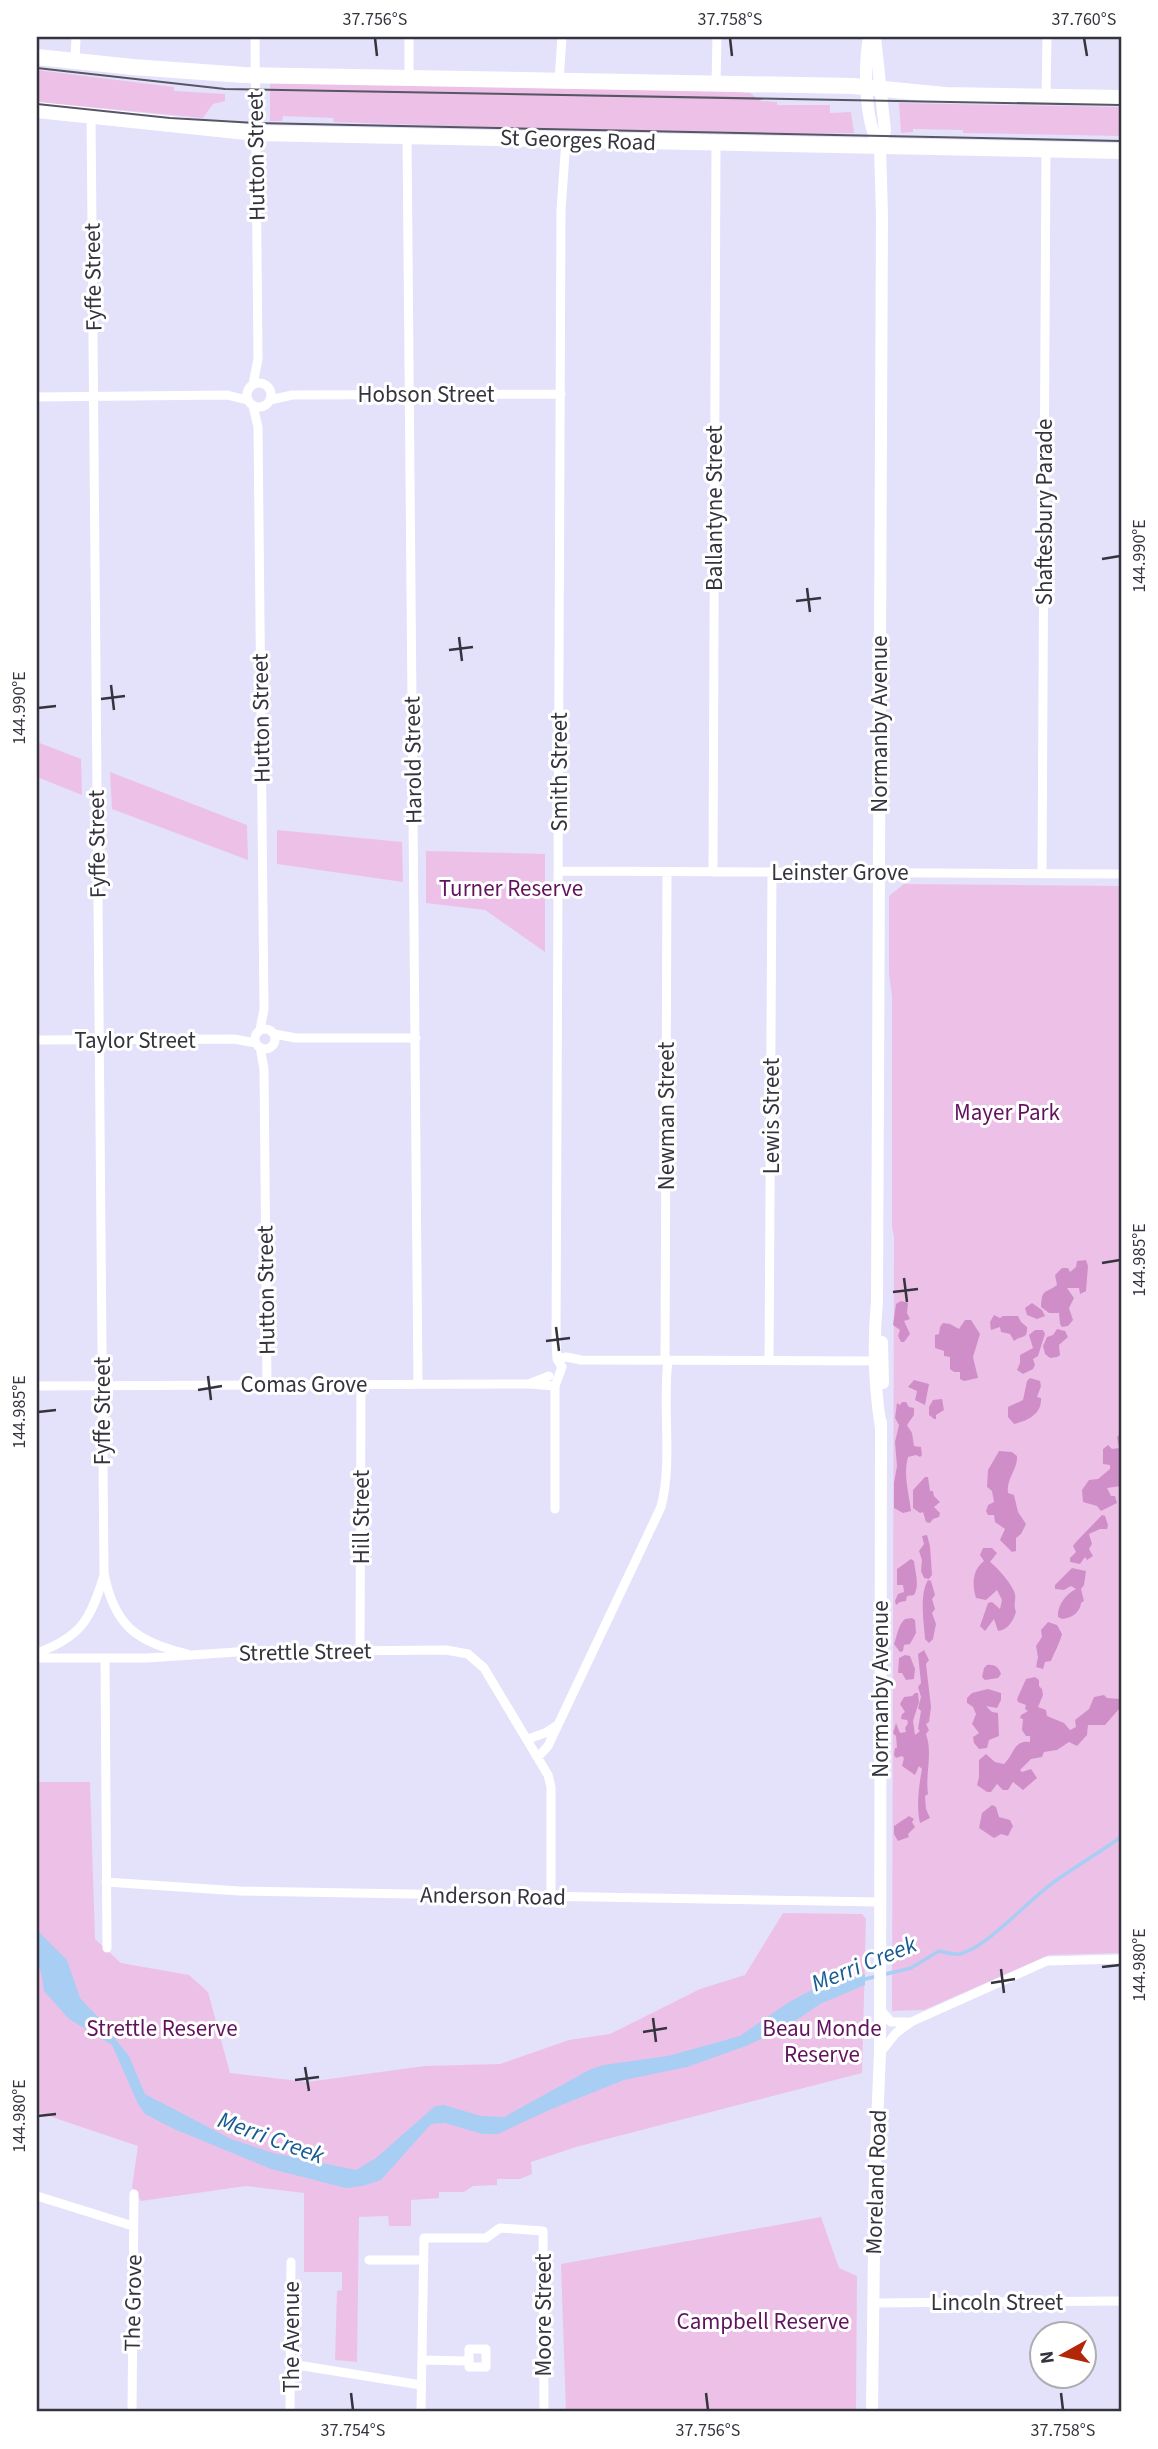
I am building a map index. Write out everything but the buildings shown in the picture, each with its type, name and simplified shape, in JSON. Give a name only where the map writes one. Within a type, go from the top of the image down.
[{"type":"highway","points":[[37,57],[254,75],[874,88],[945,94],[1121,98]]},
{"type":"highway","name":"St Georges Road","points":[[37,110],[256,133],[1121,151]]},
{"type":"main road","name":"Normanby Avenue","points":[[869,37],[874,88],[885,131],[880,146],[882,215],[878,682],[877,1301],[881,1428],[879,1951]]},
{"type":"main road","name":"Normanby Avenue","points":[[874,88],[875,37]]},
{"type":"main road","name":"Moreland Road","points":[[872,2412],[880,2053],[879,1951]]},
{"type":"street","points":[[75,61],[76,37]]},
{"type":"street","name":"Hutton Street","points":[[255,37],[258,359],[267,395],[258,427],[267,1384]]},
{"type":"street","points":[[409,37],[409,78]]},
{"type":"street","points":[[716,84],[717,37]]},
{"type":"street","points":[[1046,97],[1047,37]]},
{"type":"street","points":[[562,40],[563,81]]},
{"type":"street","name":"Fyffe Street","points":[[37,1656],[67,1640],[84,1624],[97,1600],[104,1573],[91,116]]},
{"type":"street","name":"Harold Street","points":[[407,136],[418,1384]]},
{"type":"street","name":"Smith Street","points":[[555,1509],[555,1386],[559,1363],[558,871],[562,139]]},
{"type":"street","name":"Ballantyne Street","points":[[713,872],[716,144]]},
{"type":"street","name":"Shaftesbury Parade","points":[[1042,874],[1046,150]]},
{"type":"street","name":"Hutton Street","points":[[258,359],[250,403],[258,427]]},
{"type":"street","points":[[227,395],[251,386],[267,395]]},
{"type":"street","name":"Hobson Street","points":[[267,395],[561,394]]},
{"type":"street","points":[[37,397],[227,395],[250,403],[267,395]]},
{"type":"street","name":"Leinster Grove","points":[[558,871],[1121,874]]},
{"type":"street","name":"Lewis Street","points":[[769,1361],[772,871]]},
{"type":"street","name":"Newman Street","points":[[538,1757],[548,1746],[661,1507],[665,1479],[667,1360],[667,872]]},
{"type":"street","name":"Taylor Street","points":[[37,1040],[416,1038]]},
{"type":"street","points":[[559,1363],[565,1357],[581,1360],[878,1362]]},
{"type":"street","name":"Smith Street","points":[[549,1376],[559,1363]]},
{"type":"street","points":[[549,1376],[555,1386]]},
{"type":"street","name":"Comas Grove","points":[[529,1384],[549,1376]]},
{"type":"street","name":"Hill Street","points":[[360,1651],[361,1384]]},
{"type":"street","name":"Comas Grove","points":[[37,1385],[555,1386]]},
{"type":"street","name":"Fyffe Street","points":[[104,1573],[115,1610],[130,1629],[153,1645],[187,1654]]},
{"type":"street","name":"Strettle Street","points":[[37,1656],[147,1658],[187,1654],[446,1650],[467,1654],[484,1668],[528,1739]]},
{"type":"street","points":[[104,1658],[107,1948]]},
{"type":"street","points":[[551,1896],[551,1787],[548,1775],[528,1739],[556,1726]]},
{"type":"street","name":"Anderson Road","points":[[106,1882],[239,1891],[880,1902]]},
{"type":"street","points":[[880,2053],[911,2022],[1047,1961],[1121,1959]]},
{"type":"street","points":[[879,2005],[891,2022],[911,2022]]},
{"type":"street","name":"The Grove","points":[[132,2412],[134,2194]]},
{"type":"street","points":[[37,2196],[134,2226]]},
{"type":"street","name":"Moore Street","points":[[424,2260],[424,2238],[486,2238],[500,2228],[543,2231],[544,2412]]},
{"type":"street","points":[[369,2260],[424,2260],[421,2412]]},
{"type":"street","name":"The Avenue","points":[[290,2412],[291,2262]]},
{"type":"street","name":"Lincoln Street","points":[[873,2303],[1121,2301]]},
{"type":"street","points":[[422,2360],[469,2361]]},
{"type":"street","points":[[291,2364],[421,2385]]},
{"type":"green space","points":[[37,70],[174,87],[174,91],[225,94],[225,101],[213,104],[203,118],[37,102]]},
{"type":"green space","points":[[270,81],[690,89],[750,93],[761,101],[777,102],[777,105],[830,105],[830,113],[851,112],[854,133],[529,129],[334,122],[333,118],[283,116],[282,121],[270,121]]},
{"type":"green space","points":[[899,103],[1121,107],[1121,136],[963,133],[963,130],[913,129],[913,132],[901,133]]},
{"type":"green space","points":[[37,742],[81,759],[82,795],[37,777]]},
{"type":"green space","points":[[110,772],[247,825],[248,860],[112,809]]},
{"type":"green space","points":[[277,830],[402,842],[403,882],[277,864]]},
{"type":"green space","name":"Turner Reserve","points":[[426,851],[545,854],[545,952],[485,910],[426,903]]},
{"type":"green space","name":"Mayer Park","points":[[904,884],[1121,886],[1121,1953],[1049,1955],[924,2010],[892,2011],[894,1237],[889,896]]},
{"type":"green space","points":[[37,1782],[90,1782],[95,1939],[121,1963],[189,1975],[208,1992],[230,2073],[307,2082],[425,2066],[500,2064],[569,2040],[610,2034],[700,1989],[745,1975],[783,1913],[862,1914],[866,1919],[862,2073],[576,2147],[531,2162],[532,2174],[520,2179],[497,2179],[497,2185],[473,2186],[464,2192],[439,2192],[439,2198],[411,2200],[411,2226],[389,2226],[388,2216],[359,2217],[357,2362],[335,2360],[337,2291],[342,2290],[342,2272],[304,2272],[304,2193],[246,2186],[141,2201],[132,2187],[138,2146],[37,2112]]},
{"type":"green space","name":"Campbell Reserve","points":[[821,2217],[839,2268],[857,2276],[856,2412],[566,2412],[561,2264]]},
{"type":"shaded area","points":[[1086,1260],[1086,1291],[1080,1294],[1079,1288],[1067,1288],[1074,1298],[1069,1308],[1073,1320],[1068,1326],[1062,1327],[1059,1313],[1049,1313],[1041,1307],[1042,1297],[1057,1285],[1055,1275],[1062,1268],[1068,1268],[1070,1272],[1076,1267],[1077,1261]]},
{"type":"shaded area","points":[[901,1301],[908,1303],[907,1313],[910,1319],[904,1321],[910,1334],[904,1342],[901,1342],[898,1336],[900,1330],[893,1325],[896,1304]]},
{"type":"shaded area","points":[[1032,1303],[1042,1310],[1045,1316],[1037,1319],[1027,1315],[1025,1308]]},
{"type":"shaded area","points":[[994,1315],[1000,1318],[1018,1316],[1027,1327],[1026,1334],[1014,1341],[1010,1334],[1001,1332],[1000,1327],[991,1330],[990,1322]]},
{"type":"shaded area","points":[[965,1320],[971,1320],[980,1334],[973,1357],[978,1378],[964,1381],[960,1379],[960,1372],[950,1369],[950,1357],[944,1356],[944,1351],[935,1348],[935,1335],[939,1334],[943,1323],[959,1329]]},
{"type":"shaded area","points":[[1057,1329],[1065,1331],[1068,1337],[1059,1345],[1060,1355],[1050,1358],[1045,1354],[1043,1346],[1047,1337],[1053,1335]]},
{"type":"shaded area","points":[[1035,1330],[1043,1330],[1045,1334],[1038,1356],[1033,1359],[1033,1369],[1023,1374],[1017,1370],[1020,1355],[1033,1348],[1029,1335]]},
{"type":"shaded area","points":[[1030,1378],[1040,1381],[1037,1397],[1041,1398],[1041,1404],[1029,1419],[1014,1424],[1008,1417],[1008,1407],[1023,1400]]},
{"type":"shaded area","points":[[914,1380],[929,1384],[925,1405],[915,1400],[917,1391],[908,1387]]},
{"type":"shaded area","points":[[942,1399],[944,1410],[934,1419],[929,1415],[929,1407],[933,1400]]},
{"type":"shaded area","points":[[902,1402],[914,1408],[914,1415],[907,1425],[912,1433],[914,1446],[921,1447],[922,1455],[908,1457],[906,1477],[911,1511],[903,1513],[894,1508],[897,1466],[895,1442],[899,1425],[895,1418],[897,1403],[900,1405]]},
{"type":"shaded area","points":[[1121,1433],[1121,1486],[1107,1488],[1111,1496],[1115,1496],[1117,1503],[1101,1511],[1097,1506],[1083,1502],[1082,1490],[1089,1480],[1098,1479],[1110,1469],[1110,1465],[1103,1464],[1103,1449],[1108,1445],[1112,1449],[1119,1448],[1117,1437]]},
{"type":"shaded area","points":[[999,1451],[1012,1452],[1017,1456],[1008,1493],[1014,1495],[1018,1512],[1026,1524],[1016,1538],[1016,1551],[1012,1552],[1000,1540],[1005,1529],[995,1522],[994,1515],[988,1515],[986,1511],[988,1505],[994,1502],[992,1491],[987,1487],[988,1470]]},
{"type":"shaded area","points":[[928,1477],[930,1491],[933,1491],[940,1502],[934,1507],[940,1513],[939,1517],[930,1523],[926,1522],[923,1512],[913,1508],[913,1490]]},
{"type":"shaded area","points":[[1102,1515],[1105,1516],[1107,1529],[1089,1534],[1092,1544],[1089,1549],[1093,1556],[1087,1560],[1085,1557],[1080,1564],[1070,1562],[1076,1552],[1073,1546]]},
{"type":"shaded area","points":[[927,1535],[932,1575],[929,1579],[924,1578],[921,1571],[919,1551],[924,1544],[922,1536]]},
{"type":"shaded area","points":[[983,1548],[992,1548],[997,1553],[990,1562],[1004,1576],[1015,1594],[1016,1612],[1013,1619],[1007,1627],[998,1631],[994,1619],[985,1631],[980,1626],[988,1603],[992,1602],[1000,1609],[1002,1600],[997,1590],[986,1600],[976,1598],[974,1578],[984,1561],[980,1555]]},
{"type":"shaded area","points":[[911,1559],[914,1561],[916,1591],[914,1595],[907,1596],[906,1601],[896,1605],[898,1594],[904,1592],[903,1585],[897,1585],[897,1569]]},
{"type":"shaded area","points":[[1072,1568],[1086,1571],[1081,1589],[1084,1601],[1079,1610],[1062,1619],[1058,1617],[1061,1604],[1076,1589],[1071,1586],[1064,1590],[1055,1589],[1055,1585]]},
{"type":"shaded area","points":[[928,1580],[931,1581],[935,1595],[932,1599],[935,1609],[932,1613],[936,1624],[933,1639],[929,1643],[925,1639],[923,1609]]},
{"type":"shaded area","points":[[905,1619],[915,1620],[916,1633],[910,1644],[904,1645],[903,1651],[900,1652],[894,1644],[898,1631]]},
{"type":"shaded area","points":[[1048,1622],[1057,1625],[1062,1634],[1051,1661],[1045,1662],[1043,1669],[1036,1667],[1036,1646],[1042,1637],[1041,1630]]},
{"type":"shaded area","points":[[924,1650],[929,1660],[926,1664],[931,1707],[929,1722],[926,1724],[929,1730],[926,1734],[929,1756],[928,1794],[925,1796],[930,1818],[920,1823],[918,1803],[922,1769],[919,1766],[915,1775],[902,1766],[904,1758],[896,1758],[894,1755],[897,1748],[896,1736],[893,1733],[896,1723],[900,1733],[906,1732],[908,1723],[907,1720],[901,1719],[905,1712],[900,1704],[904,1697],[915,1693],[918,1693],[919,1702],[913,1721],[915,1735],[920,1731],[921,1711],[918,1708],[921,1697],[918,1687],[921,1683],[918,1654]]},
{"type":"shaded area","points":[[910,1656],[915,1669],[914,1679],[906,1680],[902,1673],[898,1673],[899,1658]]},
{"type":"shaded area","points":[[987,1665],[998,1668],[1001,1674],[998,1678],[985,1680],[982,1677]]},
{"type":"shaded area","points":[[1035,1677],[1039,1680],[1043,1695],[1038,1707],[1046,1710],[1047,1716],[1064,1723],[1070,1730],[1076,1727],[1075,1720],[1089,1709],[1094,1697],[1104,1695],[1107,1698],[1119,1699],[1119,1709],[1105,1725],[1088,1725],[1087,1735],[1077,1746],[1069,1742],[1057,1750],[1044,1752],[1042,1757],[1031,1759],[1020,1770],[1022,1772],[1031,1769],[1037,1778],[1023,1790],[1013,1782],[1008,1790],[1003,1790],[997,1784],[991,1792],[987,1792],[977,1785],[979,1760],[986,1754],[995,1762],[1004,1764],[1020,1743],[1030,1742],[1030,1736],[1026,1736],[1022,1730],[1023,1719],[1020,1718],[1028,1711],[1025,1709],[1026,1705],[1017,1699],[1026,1679]]},
{"type":"shaded area","points":[[988,1689],[1001,1693],[997,1708],[986,1706],[992,1712],[998,1713],[999,1736],[989,1740],[987,1748],[979,1749],[973,1737],[979,1733],[972,1724],[976,1714],[973,1707],[967,1703],[967,1698],[972,1693]]},
{"type":"shaded area","points":[[992,1805],[996,1807],[999,1817],[1010,1820],[1013,1826],[1008,1836],[1001,1834],[994,1838],[979,1828],[982,1813]]},
{"type":"shaded area","points":[[909,1816],[914,1819],[912,1822],[915,1827],[908,1834],[909,1837],[898,1841],[894,1826]]},
{"type":"water","points":[[37,1930],[67,1960],[80,1998],[129,2056],[145,2094],[231,2139],[273,2153],[356,2170],[376,2158],[435,2106],[444,2105],[481,2116],[504,2117],[603,2065],[668,2056],[740,2036],[789,2002],[825,1983],[865,1974],[865,1985],[820,2004],[788,2026],[746,2046],[687,2067],[624,2080],[498,2134],[482,2134],[445,2123],[431,2124],[381,2180],[346,2188],[271,2169],[174,2129],[145,2114],[112,2045],[69,2019],[44,1991],[37,1964]]},
{"type":"waterway","name":"Merri Creek","points":[[861,1980],[911,1968],[939,1951],[960,1954],[971,1950],[1054,1882],[1121,1837]]},
{"type":"tram line","points":[[37,68],[225,89],[1121,105]]},
{"type":"tram line","points":[[37,104],[170,118],[256,123],[1121,141]]},
{"type":"park label","name":"Strettle Reserve","points":[[162,2028]]},
{"type":"park label","name":"Beau Monde Reserve","points":[[822,2041]]}]
